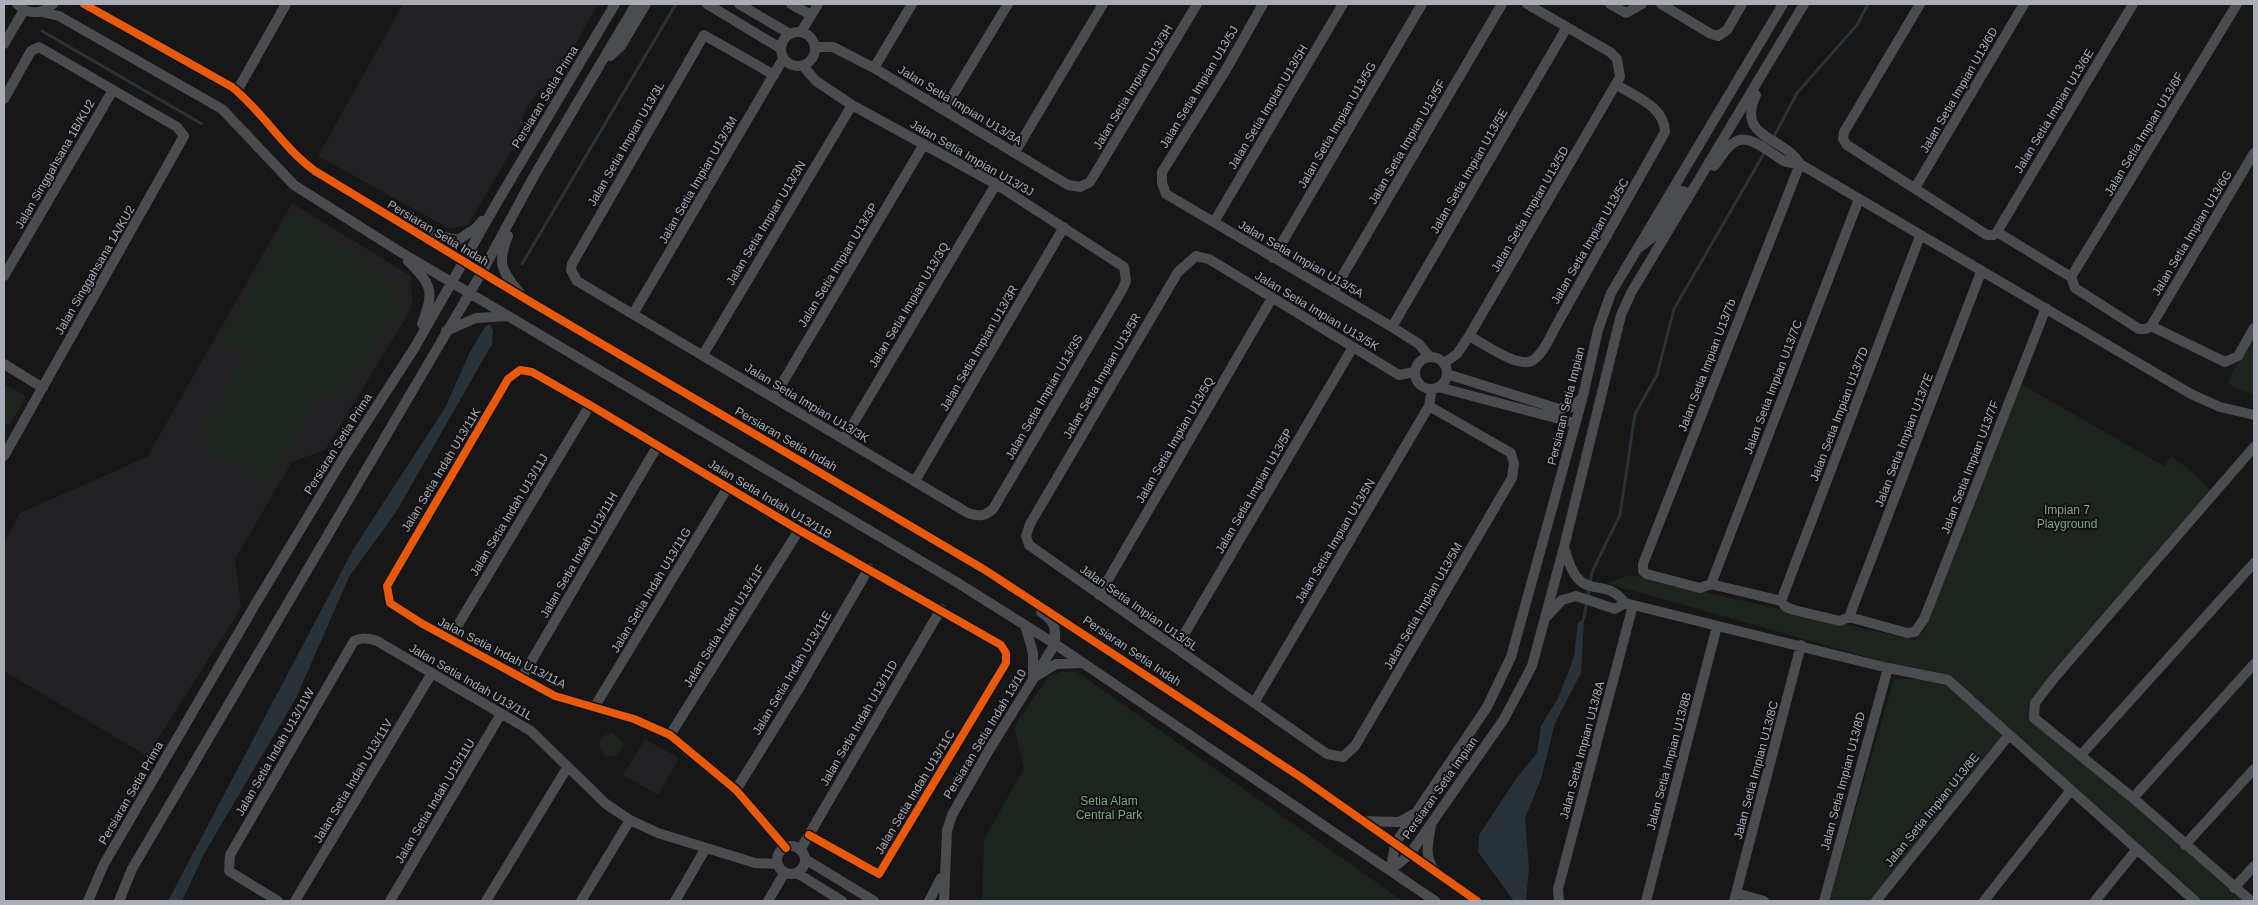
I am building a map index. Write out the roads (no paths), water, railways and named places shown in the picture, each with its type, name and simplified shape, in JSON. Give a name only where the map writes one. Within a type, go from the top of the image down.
[{"type":"street","points":[[42,12],[53,4]]},
{"type":"street","name":"Persiaran Setia Indah","points":[[84,4],[236,91],[297,158],[315,171],[524,298],[986,570],[1092,638],[1363,821],[1477,901]]},
{"type":"street","points":[[236,91],[286,4]]},
{"type":"street","name":"Persiaran Setia Prima","points":[[88,901],[104,864],[256,603],[344,457],[415,347],[499,199],[615,4]]},
{"type":"street","points":[[119,901],[132,868],[482,272],[534,176],[636,4]]},
{"type":"street","points":[[601,65],[620,46],[646,4]]},
{"type":"street","points":[[707,4],[780,48]]},
{"type":"street","points":[[739,4],[790,34]]},
{"type":"street","points":[[791,4],[811,15]]},
{"type":"street","points":[[801,32],[818,4]]},
{"type":"street","points":[[874,68],[912,4]]},
{"type":"street","points":[[944,110],[1008,4]]},
{"type":"street","points":[[1015,152],[1103,4]]},
{"type":"street","name":"Jalan Setia Impian U13/3H","points":[[1090,182],[1197,4]]},
{"type":"street","name":"Jalan Setia Impian U13/5J","points":[[1162,183],[1162,172],[1227,68],[1263,4]]},
{"type":"street","name":"Jalan Setia Impian U13/5H","points":[[1214,222],[1343,4]]},
{"type":"street","name":"Jalan Setia Impian U13/5G","points":[[1273,258],[1422,4]]},
{"type":"street","name":"Jalan Setia Impian U13/5F","points":[[1333,292],[1502,4]]},
{"type":"street","points":[[1527,4],[1567,27]]},
{"type":"street","points":[[1610,4],[1626,13],[1642,4]]},
{"type":"street","points":[[1661,4],[1711,34],[1718,36],[1726,30],[1742,4]]},
{"type":"street","name":"Persiaran Setia Impian","points":[[1391,870],[1396,844],[1487,706],[1511,657],[1605,312],[1612,293],[1635,251],[1783,4]]},
{"type":"street","name":"Persiaran Setia Impian","points":[[1391,870],[1410,854],[1504,718],[1532,666],[1564,548],[1613,340],[1621,315],[1631,293],[1804,4]]},
{"type":"street","points":[[1920,4],[1844,132],[1843,139],[1847,145],[1987,235],[1994,235],[1997,232],[2071,277],[2075,288],[2139,328],[2146,329],[2151,326],[2226,362],[2238,356],[2254,328]]},
{"type":"street","name":"Jalan Setia Impian U13/6D","points":[[1915,188],[2024,4]]},
{"type":"street","name":"Jalan Setia Impian U13/6E","points":[[1997,232],[2133,4]]},
{"type":"street","name":"Jalan Setia Impian U13/6F","points":[[2071,277],[2238,4]]},
{"type":"street","points":[[4,44],[20,7],[34,13],[42,12],[59,16],[222,109],[288,180],[397,250],[958,582],[1055,644],[1435,901]]},
{"type":"street","name":"Jalan Setia Impian U13/5D","points":[[1444,363],[1457,354],[1469,336],[1620,77],[1617,59],[1610,52],[1567,27]]},
{"type":"street","name":"Jalan Setia Impian U13/5E","points":[[1392,327],[1567,27]]},
{"type":"street","points":[[801,32],[810,37],[815,47],[814,55],[810,62],[803,66],[792,66],[783,59],[780,48],[790,34],[801,32]]},
{"type":"street","name":"Jalan Setia Impian U13/3L","points":[[634,314],[577,280],[571,270],[572,264],[704,35],[774,75]]},
{"type":"street","name":"Jalan Setia Impian U13/3A","points":[[815,47],[833,47],[874,68],[1068,185],[1080,187],[1090,182]]},
{"type":"street","points":[[4,99],[31,51],[42,48],[113,90]]},
{"type":"street","points":[[1774,55],[1751,106],[1751,121],[1756,130],[1793,152],[1800,164]]},
{"type":"street","name":"Jalan Setia Impian U13/3M","points":[[634,314],[783,59]]},
{"type":"street","name":"Jalan Setia Impian U13/3J","points":[[803,66],[816,80],[852,104],[996,184],[1119,262],[1124,267],[1126,274]]},
{"type":"street","name":"Jalan Setia Impian U13/5C","points":[[1469,336],[1518,363],[1534,360],[1544,347],[1665,132],[1662,116],[1654,108],[1617,85]]},
{"type":"street","name":"Jalan Singgahsana 1A/KU2","points":[[43,388],[184,140],[184,133],[178,127],[113,90]]},
{"type":"street","name":"Jalan Singgahsana 1B/KU2","points":[[4,276],[113,90]]},
{"type":"street","name":"Jalan Setia Impian U13/3N","points":[[703,355],[852,104]]},
{"type":"street","points":[[1694,187],[1736,140],[1744,138],[1786,162],[1800,164],[2191,394],[2220,407],[2254,416]]},
{"type":"street","name":"Jalan Setia Impian U13/3P","points":[[774,397],[924,144]]},
{"type":"street","name":"Jalan Setia Impian U13/6G","points":[[2151,326],[2254,153]]},
{"type":"street","name":"Jalan Setia Impian U13/7b","points":[[1711,584],[1700,588],[1646,574],[1643,571],[1643,564],[1800,164]]},
{"type":"street","points":[[524,298],[504,274],[500,254],[534,176]]},
{"type":"street","name":"Jalan Setia Impian U13/5A","points":[[1162,183],[1166,194],[1392,327],[1419,344],[1429,356]]},
{"type":"street","name":"Jalan Setia Impian U13/3Q","points":[[844,439],[996,184]]},
{"type":"street","points":[[1635,251],[1654,236],[1682,191],[1687,193],[1687,200]]},
{"type":"street","name":"Jalan Setia Impian U13/7C","points":[[1711,584],[1859,198]]},
{"type":"street","points":[[415,231],[458,240],[476,229],[499,199]]},
{"type":"street","name":"Jalan Setia Impian U13/3R","points":[[915,481],[1064,227]]},
{"type":"street","name":"Jalan Setia Impian U13/7D","points":[[1781,601],[1920,236]]},
{"type":"street","points":[[397,250],[426,279],[431,300],[415,347]]},
{"type":"street","name":"Jalan Setia Impian U13/5R","points":[[1030,524],[1178,272],[1196,256],[1209,259]]},
{"type":"street","name":"Jalan Setia Impian U13/5K","points":[[1209,259],[1398,375],[1415,372]]},
{"type":"street","name":"Jalan Setia Impian U13/7E","points":[[1849,617],[1981,272]]},
{"type":"street","name":"Jalan Setia Impian U13/3S","points":[[968,513],[980,516],[993,509],[1122,290],[1126,274]]},
{"type":"street","name":"Jalan Setia Impian U13/5Q","points":[[1099,595],[1272,298]]},
{"type":"street","name":"Jalan Setia Impian U13/7F","points":[[1849,617],[1907,634],[1915,632],[1924,619],[2046,308]]},
{"type":"street","name":"Jalan Setia Impian U13/3K","points":[[634,314],[968,513]]},
{"type":"street","points":[[446,331],[476,318],[509,316]]},
{"type":"street","points":[[1435,388],[1443,384],[1447,374],[1444,363],[1437,358],[1429,356],[1419,362],[1415,372],[1418,382],[1422,386],[1515,406],[1575,423],[1584,420],[1590,414],[1613,340]]},
{"type":"street","name":"Jalan Setia Impian U13/5P","points":[[1176,648],[1353,347]]},
{"type":"street","points":[[4,364],[43,388],[4,456]]},
{"type":"street","name":"Jalan Setia Indah U13/11B","points":[[520,370],[532,372],[590,404],[799,530],[941,609],[1001,645],[1006,652]]},
{"type":"street","name":"Jalan Setia Indah U13/11K","points":[[386,586],[508,379],[520,370]]},
{"type":"street","points":[[1447,374],[1559,409],[1572,407],[1583,396]]},
{"type":"street","name":"Jalan Setia Impian U13/5N","points":[[1254,703],[1429,406],[1435,388]]},
{"type":"street","points":[[1515,406],[1518,395]]},
{"type":"street","name":"Jalan Setia Indah U13/11J","points":[[450,638],[590,404]]},
{"type":"street","name":"Jalan Setia Impian U13/5M","points":[[1254,703],[1327,754],[1343,757],[1350,753],[1375,712],[1512,478],[1514,464],[1511,453],[1429,406]]},
{"type":"street","points":[[1553,418],[1568,428],[1569,446]]},
{"type":"street","name":"Jalan Setia Indah U13/11H","points":[[522,678],[658,445]]},
{"type":"street","points":[[2251,901],[2185,845],[2134,798],[2034,718],[2035,703],[2254,447]]},
{"type":"street","name":"Jalan Setia Indah U13/11G","points":[[595,706],[728,487]]},
{"type":"street","name":"Jalan Setia Impian U13/5L","points":[[1030,524],[1026,536],[1029,545],[1254,703]]},
{"type":"street","name":"Jalan Setia Indah U13/11F","points":[[670,735],[799,530]]},
{"type":"street","points":[[1564,548],[1570,571],[1580,583],[1619,595],[1629,604],[1888,668],[1948,680],[2195,901]]},
{"type":"street","points":[[2081,754],[2254,563]]},
{"type":"street","name":"Jalan Setia Indah U13/11E","points":[[736,790],[801,685],[869,568]]},
{"type":"street","points":[[986,570],[996,584],[1049,618],[1056,627],[1055,644]]},
{"type":"street","points":[[1711,584],[1781,601],[1786,607],[1794,610],[1840,621],[1849,617]]},
{"type":"street","name":"Jalan Setia Indah U13/11A","points":[[386,586],[390,603],[555,696],[634,718],[670,735],[736,790],[786,848]]},
{"type":"street","points":[[1546,617],[1562,600],[1576,596],[1615,609],[1629,604]]},
{"type":"street","name":"Jalan Setia Impian U13/8A","points":[[1560,901],[1558,890],[1629,604]]},
{"type":"street","name":"Jalan Setia Indah U13/11D","points":[[802,854],[809,835],[941,609]]},
{"type":"street","points":[[1025,625],[1033,653],[1033,678]]},
{"type":"street","name":"Jalan Setia Impian U13/8B","points":[[1646,901],[1717,626]]},
{"type":"street","name":"Jalan Setia Indah U13/11L","points":[[354,641],[368,638],[377,641],[531,731],[606,804],[630,820],[706,848],[755,863],[782,868]]},
{"type":"street","name":"Jalan Setia Indah U13/11W","points":[[278,901],[229,871],[230,855],[354,641]]},
{"type":"street","name":"Persiaran Setia Indah 13/10","points":[[944,901],[947,831],[952,814],[1055,644]]},
{"type":"street","name":"Jalan Setia Impian U13/8C","points":[[1735,897],[1801,645]]},
{"type":"street","name":"Jalan Setia Indah U13/11C","points":[[809,835],[879,874],[1006,663],[1006,652]]},
{"type":"street","points":[[1033,678],[1056,664],[1082,663]]},
{"type":"street","points":[[2134,798],[2254,664]]},
{"type":"street","name":"Jalan Setia Impian U13/8D","points":[[1824,901],[1888,668]]},
{"type":"street","name":"Jalan Setia Indah U13/11V","points":[[295,901],[432,674]]},
{"type":"street","name":"Jalan Setia Indah U13/11U","points":[[390,901],[501,714]]},
{"type":"street","name":"Jalan Setia Impian U13/8E","points":[[1876,901],[2009,735]]},
{"type":"street","points":[[486,901],[567,768]]},
{"type":"street","points":[[2185,845],[2254,769]]},
{"type":"street","points":[[1984,901],[2071,790]]},
{"type":"street","points":[[1363,821],[1399,822],[1418,812]]},
{"type":"street","points":[[582,901],[630,820]]},
{"type":"street","points":[[1432,820],[1427,848],[1428,861],[1435,872]]},
{"type":"street","points":[[768,901],[782,868],[780,853],[786,848],[793,847],[874,901]]},
{"type":"street","points":[[675,901],[706,848]]},
{"type":"street","points":[[2096,901],[2137,849]]},
{"type":"street","points":[[797,873],[803,867],[802,854]]},
{"type":"street","points":[[2234,888],[2254,866]]},
{"type":"street","points":[[929,901],[937,890],[945,867]]},
{"type":"street","points":[[782,868],[797,873],[842,901]]},
{"type":"street","points":[[1735,897],[1764,901]]},
{"type":"waterway","points":[[522,264],[676,4]]},
{"type":"waterway","points":[[1773,138],[1797,93],[1857,25],[1868,4]]},
{"type":"waterway","points":[[42,31],[202,124]]},
{"type":"waterway","points":[[1584,618],[1592,572],[1620,515],[1635,414],[1657,375],[1674,309],[1766,150]]},
{"type":"park label","name":"Impian 7 Playground","points":[[2067,517]]},
{"type":"park label","name":"Setia Alam Central Park","points":[[1109,808]]}]
